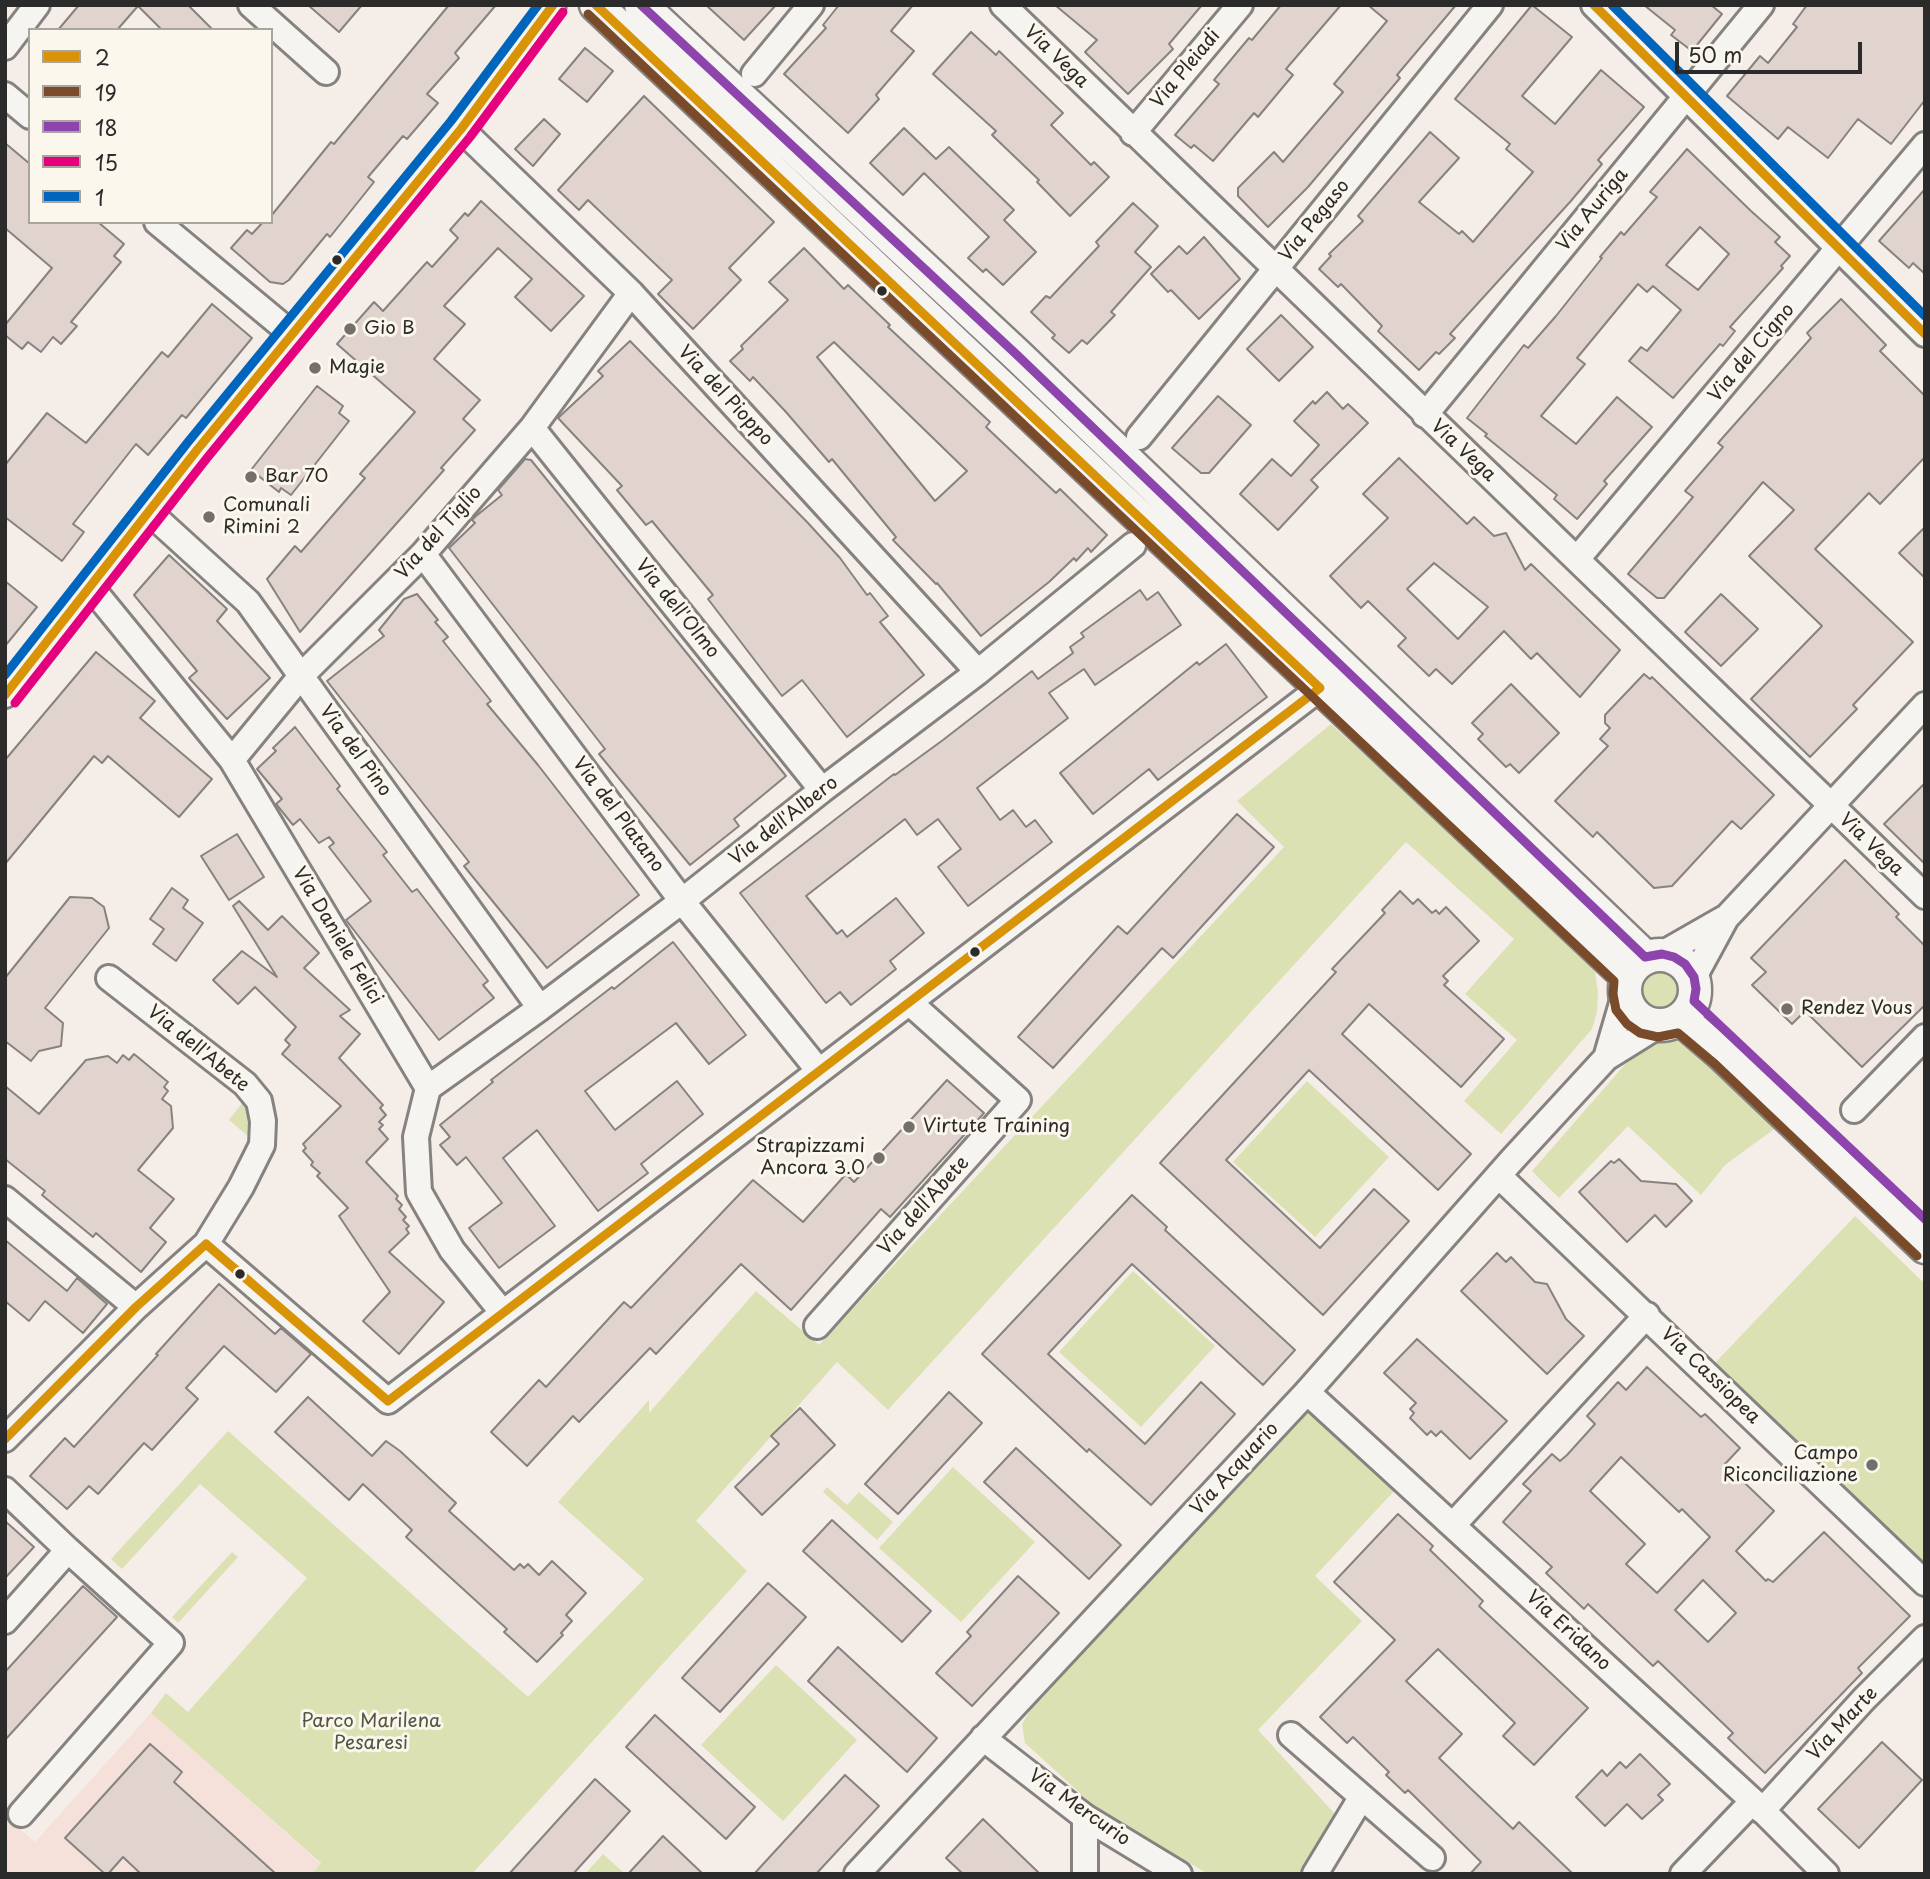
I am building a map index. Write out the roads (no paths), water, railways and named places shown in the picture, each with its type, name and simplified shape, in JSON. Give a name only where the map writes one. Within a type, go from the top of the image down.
[{"type":"main road","points":[[596,5],[1320,688],[1640,970]]},
{"type":"main road","points":[[641,5],[1026,364],[1640,970]]},
{"type":"main road","points":[[1640,970],[1674,957],[1685,964],[1682,1006],[1723,1055],[1925,1247]]},
{"type":"main road","points":[[1640,970],[1628,1006],[1635,1015],[1645,1022],[1682,1006]]},
{"type":"main road","points":[[1682,1006],[1925,1219]]},
{"type":"street","points":[[5,47],[37,5]]},
{"type":"street","points":[[251,5],[326,72]]},
{"type":"street","points":[[5,695],[149,512],[461,129],[553,5]]},
{"type":"street","points":[[754,74],[811,5]]},
{"type":"street","name":"Via Vega","points":[[1003,5],[1925,896]]},
{"type":"street","name":"Via Pleiadi","points":[[1133,133],[1240,5]]},
{"type":"street","name":"Via Pegaso","points":[[1139,437],[1490,5]]},
{"type":"street","points":[[1594,5],[1925,334]]},
{"type":"street","name":"Via Auriga","points":[[1425,415],[1761,5]]},
{"type":"street","points":[[5,96],[28,114]]},
{"type":"street","name":"Via del Pioppo","points":[[461,129],[631,293],[978,672]]},
{"type":"street","name":"Via del Cigno","points":[[1577,559],[1925,145]]},
{"type":"street","points":[[159,224],[293,335]]},
{"type":"street","name":"Via del Tiglio","points":[[232,760],[301,676],[423,554],[533,428],[631,293]]},
{"type":"street","name":"Via dell'Olmo","points":[[533,428],[822,790]]},
{"type":"street","name":"Via del Pino","points":[[149,512],[248,602],[540,1008]]},
{"type":"street","name":"Via dell'Albero","points":[[428,1088],[682,901],[822,790],[978,672],[1133,545]]},
{"type":"street","name":"Via del Platano","points":[[423,554],[682,901],[819,1071]]},
{"type":"street","name":"Via Daniele Felici","points":[[90,586],[232,760],[428,1088]]},
{"type":"street","points":[[206,1244],[388,1401],[1320,688]]},
{"type":"street","points":[[1640,970],[1726,918],[1925,705]]},
{"type":"street","points":[[1682,1006],[1726,918]]},
{"type":"street","name":"Via Acquario","points":[[1606,1058],[1640,970]]},
{"type":"street","name":"Via dell'Abete","points":[[5,1439],[136,1307],[206,1244],[241,1187],[262,1145],[264,1121],[259,1101],[245,1084],[109,978]]},
{"type":"street","name":"Via dell'Abete","points":[[817,1326],[1018,1100],[909,1002]]},
{"type":"street","name":"Via Acquario","points":[[857,1874],[1307,1392],[1606,1058],[1682,1006]]},
{"type":"street","points":[[1854,1110],[1925,1037]]},
{"type":"street","points":[[428,1088],[416,1138],[419,1192],[452,1250],[503,1313]]},
{"type":"street","name":"Via Cassiopea","points":[[1499,1176],[1925,1583]]},
{"type":"street","points":[[5,1199],[136,1307]]},
{"type":"street","name":"Via Cassiopea","points":[[1453,1525],[1647,1315]]},
{"type":"street","name":"Via Eridano","points":[[1307,1392],[1758,1806],[1826,1874]]},
{"type":"street","points":[[5,1490],[171,1643],[21,1814]]},
{"type":"street","points":[[5,1621],[68,1550]]},
{"type":"street","name":"Via Marte","points":[[1683,1874],[1758,1806],[1925,1638]]},
{"type":"street","points":[[1291,1735],[1433,1858]]},
{"type":"street","name":"Via Mercurio","points":[[983,1738],[1085,1817],[1179,1874]]},
{"type":"street","points":[[1315,1874],[1361,1798]]},
{"type":"street","points":[[1085,1817],[1086,1874]]},
{"type":"place","name":"Gio B","points":[[350,329]]},
{"type":"place","name":"Magie","points":[[315,368]]},
{"type":"place","name":"Bar 70","points":[[251,477]]},
{"type":"place","name":"Comunali Rimini 2","points":[[209,517]]},
{"type":"place","name":"Rendez Vous","points":[[1787,1009]]},
{"type":"place","name":"Virtute Training","points":[[909,1127]]},
{"type":"place","name":"Strapizzami Ancora 3.0","points":[[879,1158]]},
{"type":"place","name":"Campo Riconciliazione","points":[[1872,1465]]},
{"type":"park label","name":"Parco Marilena Pesaresi","points":[[371,1733]]}]
